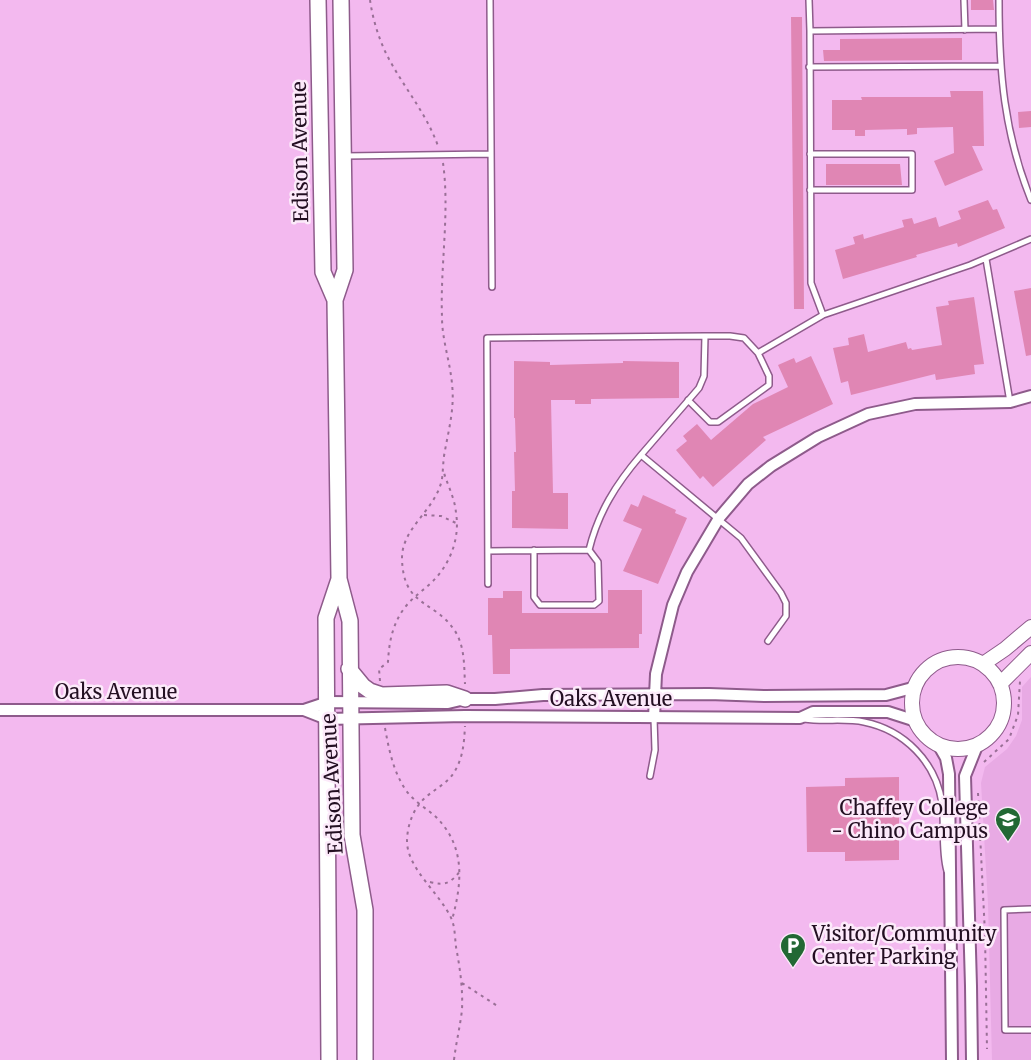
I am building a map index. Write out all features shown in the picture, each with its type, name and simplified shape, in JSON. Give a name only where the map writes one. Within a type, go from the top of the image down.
[{"type":"main road","name":"Edison Avenue","points":[[318,0],[323,272],[335,300]]},
{"type":"main road","name":"Edison Avenue","points":[[341,0],[345,270],[335,300],[339,579],[350,621],[352,836],[365,910],[365,1060]]},
{"type":"main road","name":"Edison Avenue","points":[[329,1060],[326,618],[339,579]]},
{"type":"main road","points":[[350,669],[363,686],[381,694],[447,693],[465,699]]},
{"type":"street","points":[[654,718],[656,674],[673,605],[687,572],[719,518],[748,484],[771,466],[818,437],[868,414],[915,404],[1010,402],[1031,396]]},
{"type":"street","points":[[983,664],[1005,650],[1031,627]]},
{"type":"street","points":[[1000,684],[1031,653]]},
{"type":"street","points":[[957,657],[983,664],[1000,684],[1004,698],[1003,713],[998,726],[977,746],[951,749],[938,744],[921,730],[916,721],[913,698],[916,687],[922,675],[932,666],[944,660],[957,657]]},
{"type":"street","name":"Oaks Avenue","points":[[0,710],[304,710],[328,702],[448,703],[465,699],[543,695],[886,695],[916,687]]},
{"type":"street","name":"Oaks Avenue","points":[[304,710],[327,719],[350,720],[465,716],[800,718],[813,712],[888,712],[916,721]]},
{"type":"street","points":[[938,744],[946,758],[949,774],[952,1060]]},
{"type":"street","points":[[972,1060],[972,986],[965,776],[977,746]]},
{"type":"lane","points":[[490,0],[492,287]]},
{"type":"lane","points":[[809,0],[811,284],[823,315]]},
{"type":"lane","points":[[964,0],[965,30]]},
{"type":"lane","points":[[999,0],[1000,66],[1007,124],[1031,200]]},
{"type":"lane","points":[[810,31],[999,29]]},
{"type":"lane","points":[[809,67],[1000,66]]},
{"type":"lane","points":[[344,156],[490,154]]},
{"type":"lane","points":[[810,154],[912,154],[912,190],[810,190]]},
{"type":"lane","points":[[758,353],[823,315],[986,259],[1031,239]]},
{"type":"lane","points":[[986,259],[1010,402]]},
{"type":"lane","points":[[589,550],[595,525],[622,478],[699,388],[704,376],[705,336]]},
{"type":"lane","points":[[488,584],[487,338],[730,336],[744,339],[758,353],[769,376],[769,385],[718,422],[710,422],[688,400]]},
{"type":"lane","points":[[641,455],[741,537],[786,603],[786,616],[768,641]]},
{"type":"lane","points":[[534,550],[534,597],[540,605],[594,605],[599,601],[598,562],[589,550]]},
{"type":"lane","points":[[488,551],[589,550]]},
{"type":"lane","points":[[650,776],[655,750],[654,718]]},
{"type":"lane","points":[[800,718],[863,722],[885,728],[906,740],[924,758],[935,776],[941,796],[944,817],[944,863],[951,887]]},
{"type":"lane","points":[[1031,909],[1004,910],[1004,921],[1005,1030],[1031,1030]]},
{"type":"path","points":[[370,0],[372,16],[383,47],[426,118],[441,154],[444,195],[441,316],[453,400],[451,423],[440,489],[405,540],[402,554],[406,584],[414,597],[442,617],[455,632],[463,654],[465,699]]},
{"type":"path","points":[[443,470],[455,504],[456,535]]},
{"type":"path","points":[[424,515],[441,516],[457,523]]},
{"type":"path","points":[[982,763],[1009,739],[1018,715],[1020,681],[1026,676]]},
{"type":"path","points":[[452,920],[415,866],[409,855],[407,844],[410,822],[420,803],[442,786],[453,774],[461,760],[464,749],[465,716]]},
{"type":"path","points":[[978,792],[985,934],[987,1049]]},
{"type":"path","points":[[428,882],[447,884],[460,871],[458,896],[452,920],[462,983],[462,1008],[454,1060]]},
{"type":"path","points":[[462,983],[499,1007]]},
{"type":"shaded area","name":"Chaffey College - Chino Campus","points":[[1031,677],[1031,1060],[992,1060],[988,904],[981,783],[985,767],[1007,749],[1016,736],[1022,720],[1022,687]]},
{"type":"building","points":[[971,0],[993,0],[994,10],[971,10]]},
{"type":"building","points":[[791,17],[802,17],[804,309],[794,309]]},
{"type":"building","points":[[962,38],[962,60],[824,61],[823,50],[840,50],[840,39]]},
{"type":"building","points":[[950,91],[983,91],[984,146],[972,146],[983,170],[945,186],[934,161],[954,153],[953,127],[917,128],[917,134],[907,135],[907,129],[865,130],[865,136],[855,136],[855,130],[832,130],[832,100],[862,100],[861,97],[951,97]]},
{"type":"building","points":[[1031,111],[1031,127],[1019,128],[1018,112]]},
{"type":"building","points":[[826,164],[900,164],[902,185],[826,185]]},
{"type":"building","points":[[988,200],[993,210],[997,209],[1005,228],[958,247],[957,243],[843,279],[835,250],[855,244],[853,237],[863,234],[864,239],[904,227],[902,220],[912,218],[914,224],[936,217],[939,227],[961,219],[958,211]]},
{"type":"building","points":[[1031,288],[1031,355],[1026,356],[1014,291]]},
{"type":"building","points":[[974,297],[984,364],[974,365],[975,374],[936,380],[935,374],[851,395],[848,381],[841,383],[833,348],[849,345],[848,338],[864,334],[868,352],[906,342],[908,349],[912,350],[942,345],[936,307],[949,305],[948,301]]},
{"type":"building","points":[[811,356],[833,404],[763,437],[766,440],[713,487],[703,476],[700,479],[676,450],[687,441],[683,436],[697,424],[711,440],[753,404],[788,387],[778,365],[794,358],[796,363]]},
{"type":"building","points":[[514,361],[550,362],[550,365],[623,363],[623,361],[679,362],[679,398],[591,399],[591,404],[575,404],[575,400],[551,400],[553,493],[568,493],[568,529],[512,528],[512,491],[515,491],[514,452],[516,452]]},
{"type":"building","points":[[643,495],[676,510],[675,513],[687,518],[658,584],[623,571],[642,529],[623,521],[631,504],[638,507]]},
{"type":"building","points":[[608,590],[642,590],[642,634],[639,634],[639,648],[510,649],[510,674],[493,674],[492,635],[488,635],[488,598],[503,598],[503,591],[522,591],[522,613],[608,613]]},
{"type":"building","points":[[899,777],[899,860],[845,861],[845,852],[807,852],[806,787],[845,786],[845,778]]},
{"type":"place","name":"Chaffey College - Chino Campus","points":[[1008,843]]},
{"type":"place","name":"Visitor/Community Center Parking","points":[[793,969]]}]
